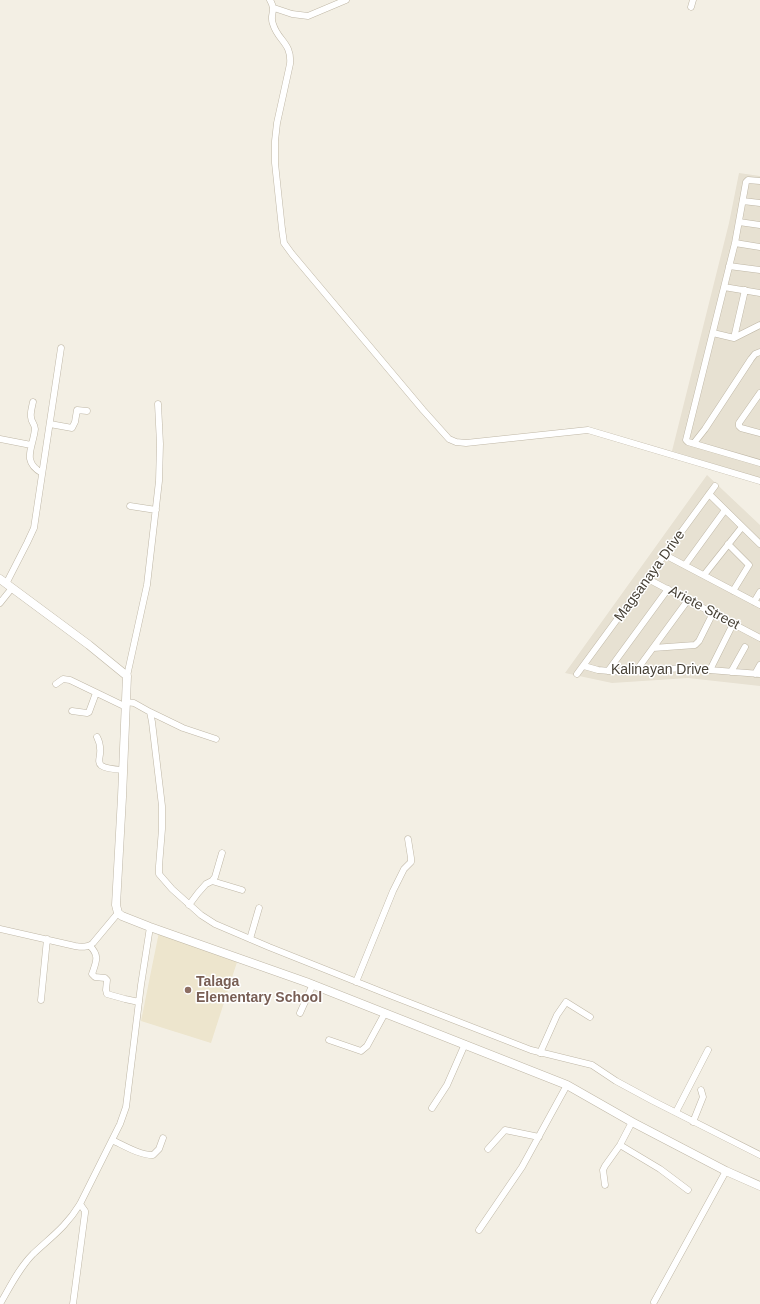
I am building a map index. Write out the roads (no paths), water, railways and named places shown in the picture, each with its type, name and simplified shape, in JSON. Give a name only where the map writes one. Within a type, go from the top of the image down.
[{"type":"street","points":[[270,0],[274,8],[272,19],[273,25],[289,49],[290,58],[277,123],[275,141],[275,164],[284,243],[335,306],[423,410],[449,438],[456,442],[466,443],[588,430],[760,481]]},
{"type":"street","points":[[274,8],[292,14],[308,16],[346,0]]},
{"type":"street","points":[[691,7],[692,0]]},
{"type":"street","points":[[760,181],[748,180],[746,182],[729,266],[686,440],[760,463]]},
{"type":"street","points":[[743,201],[760,203]]},
{"type":"street","points":[[739,222],[760,225]]},
{"type":"street","points":[[734,243],[760,247]]},
{"type":"street","points":[[729,266],[760,270]]},
{"type":"street","points":[[724,287],[760,293]]},
{"type":"street","points":[[734,338],[745,290]]},
{"type":"street","points":[[713,333],[734,338],[760,325]]},
{"type":"street","points":[[0,603],[6,584],[33,530],[61,348]]},
{"type":"street","points":[[694,443],[706,429],[751,359],[755,354],[760,352]]},
{"type":"street","points":[[760,393],[757,403],[739,423],[741,428],[760,433]]},
{"type":"street","points":[[33,402],[31,418],[35,428],[29,456],[34,467],[42,473]]},
{"type":"street","points":[[158,404],[160,444],[159,481],[156,510],[147,585],[126,676],[126,705],[116,905],[118,913],[127,919],[313,984],[567,1085],[632,1122],[726,1171],[760,1186]]},
{"type":"street","points":[[50,424],[72,428],[78,410],[87,411]]},
{"type":"street","points":[[0,439],[31,445]]},
{"type":"street","name":"Magsanaya Drive","points":[[577,674],[715,486]]},
{"type":"street","points":[[709,494],[760,544]]},
{"type":"street","points":[[130,506],[156,510]]},
{"type":"street","points":[[685,565],[725,510]]},
{"type":"street","points":[[704,575],[742,527]]},
{"type":"street","points":[[728,544],[749,565],[733,591]]},
{"type":"street","points":[[665,555],[757,603],[760,592]]},
{"type":"street","name":"Ariete Street","points":[[648,579],[760,638]]},
{"type":"street","points":[[6,584],[89,645],[126,676]]},
{"type":"street","points":[[608,671],[668,590]]},
{"type":"street","points":[[636,671],[688,600]]},
{"type":"street","points":[[653,648],[695,645],[699,641],[713,613]]},
{"type":"street","points":[[710,670],[733,624]]},
{"type":"street","points":[[731,672],[745,648]]},
{"type":"street","name":"Kalinayan Drive","points":[[584,666],[608,671],[684,668],[758,674]]},
{"type":"street","points":[[758,674],[760,666]]},
{"type":"street","points":[[56,684],[66,678],[96,693],[126,705],[134,703],[183,728],[216,739]]},
{"type":"street","points":[[72,711],[87,713],[96,693]]},
{"type":"street","points":[[150,712],[162,800],[159,874],[172,889],[201,916],[215,924],[250,939],[356,982],[540,1053],[592,1065],[630,1089],[693,1122],[760,1154]]},
{"type":"street","points":[[97,737],[100,745],[99,763],[101,766],[105,768],[123,770]]},
{"type":"street","points":[[356,982],[393,891],[404,869],[411,862],[408,839]]},
{"type":"street","points":[[189,905],[206,884],[212,881],[218,871],[222,853]]},
{"type":"street","points":[[212,881],[242,890]]},
{"type":"street","points":[[250,939],[259,908]]},
{"type":"street","points":[[0,929],[81,947],[90,946],[118,913]]},
{"type":"street","points":[[0,1304],[26,1262],[66,1224],[80,1204],[122,1119],[126,1107],[150,927]]},
{"type":"street","points":[[41,1000],[47,939]]},
{"type":"street","points":[[90,946],[95,951],[97,956],[97,961],[92,974],[107,980],[107,994],[139,1002]]},
{"type":"street","points":[[300,1013],[313,984]]},
{"type":"street","points":[[540,1053],[557,1015],[566,1002],[590,1017]]},
{"type":"street","points":[[329,1040],[363,1051],[385,1012]]},
{"type":"street","points":[[432,1108],[447,1085],[465,1044]]},
{"type":"street","points":[[676,1112],[708,1050]]},
{"type":"street","points":[[479,1230],[522,1167],[567,1085]]},
{"type":"street","points":[[693,1122],[702,1097],[701,1090]]},
{"type":"street","points":[[605,1184],[603,1170],[632,1122]]},
{"type":"street","points":[[488,1149],[505,1130],[539,1137]]},
{"type":"street","points":[[112,1140],[135,1150],[153,1154],[159,1149],[163,1138]]},
{"type":"street","points":[[620,1144],[660,1169],[688,1190]]},
{"type":"street","points":[[654,1302],[726,1171]]},
{"type":"street","points":[[73,1304],[85,1213],[80,1204]]},
{"type":"place","name":"Talaga Elementary School","points":[[188,990]]}]
